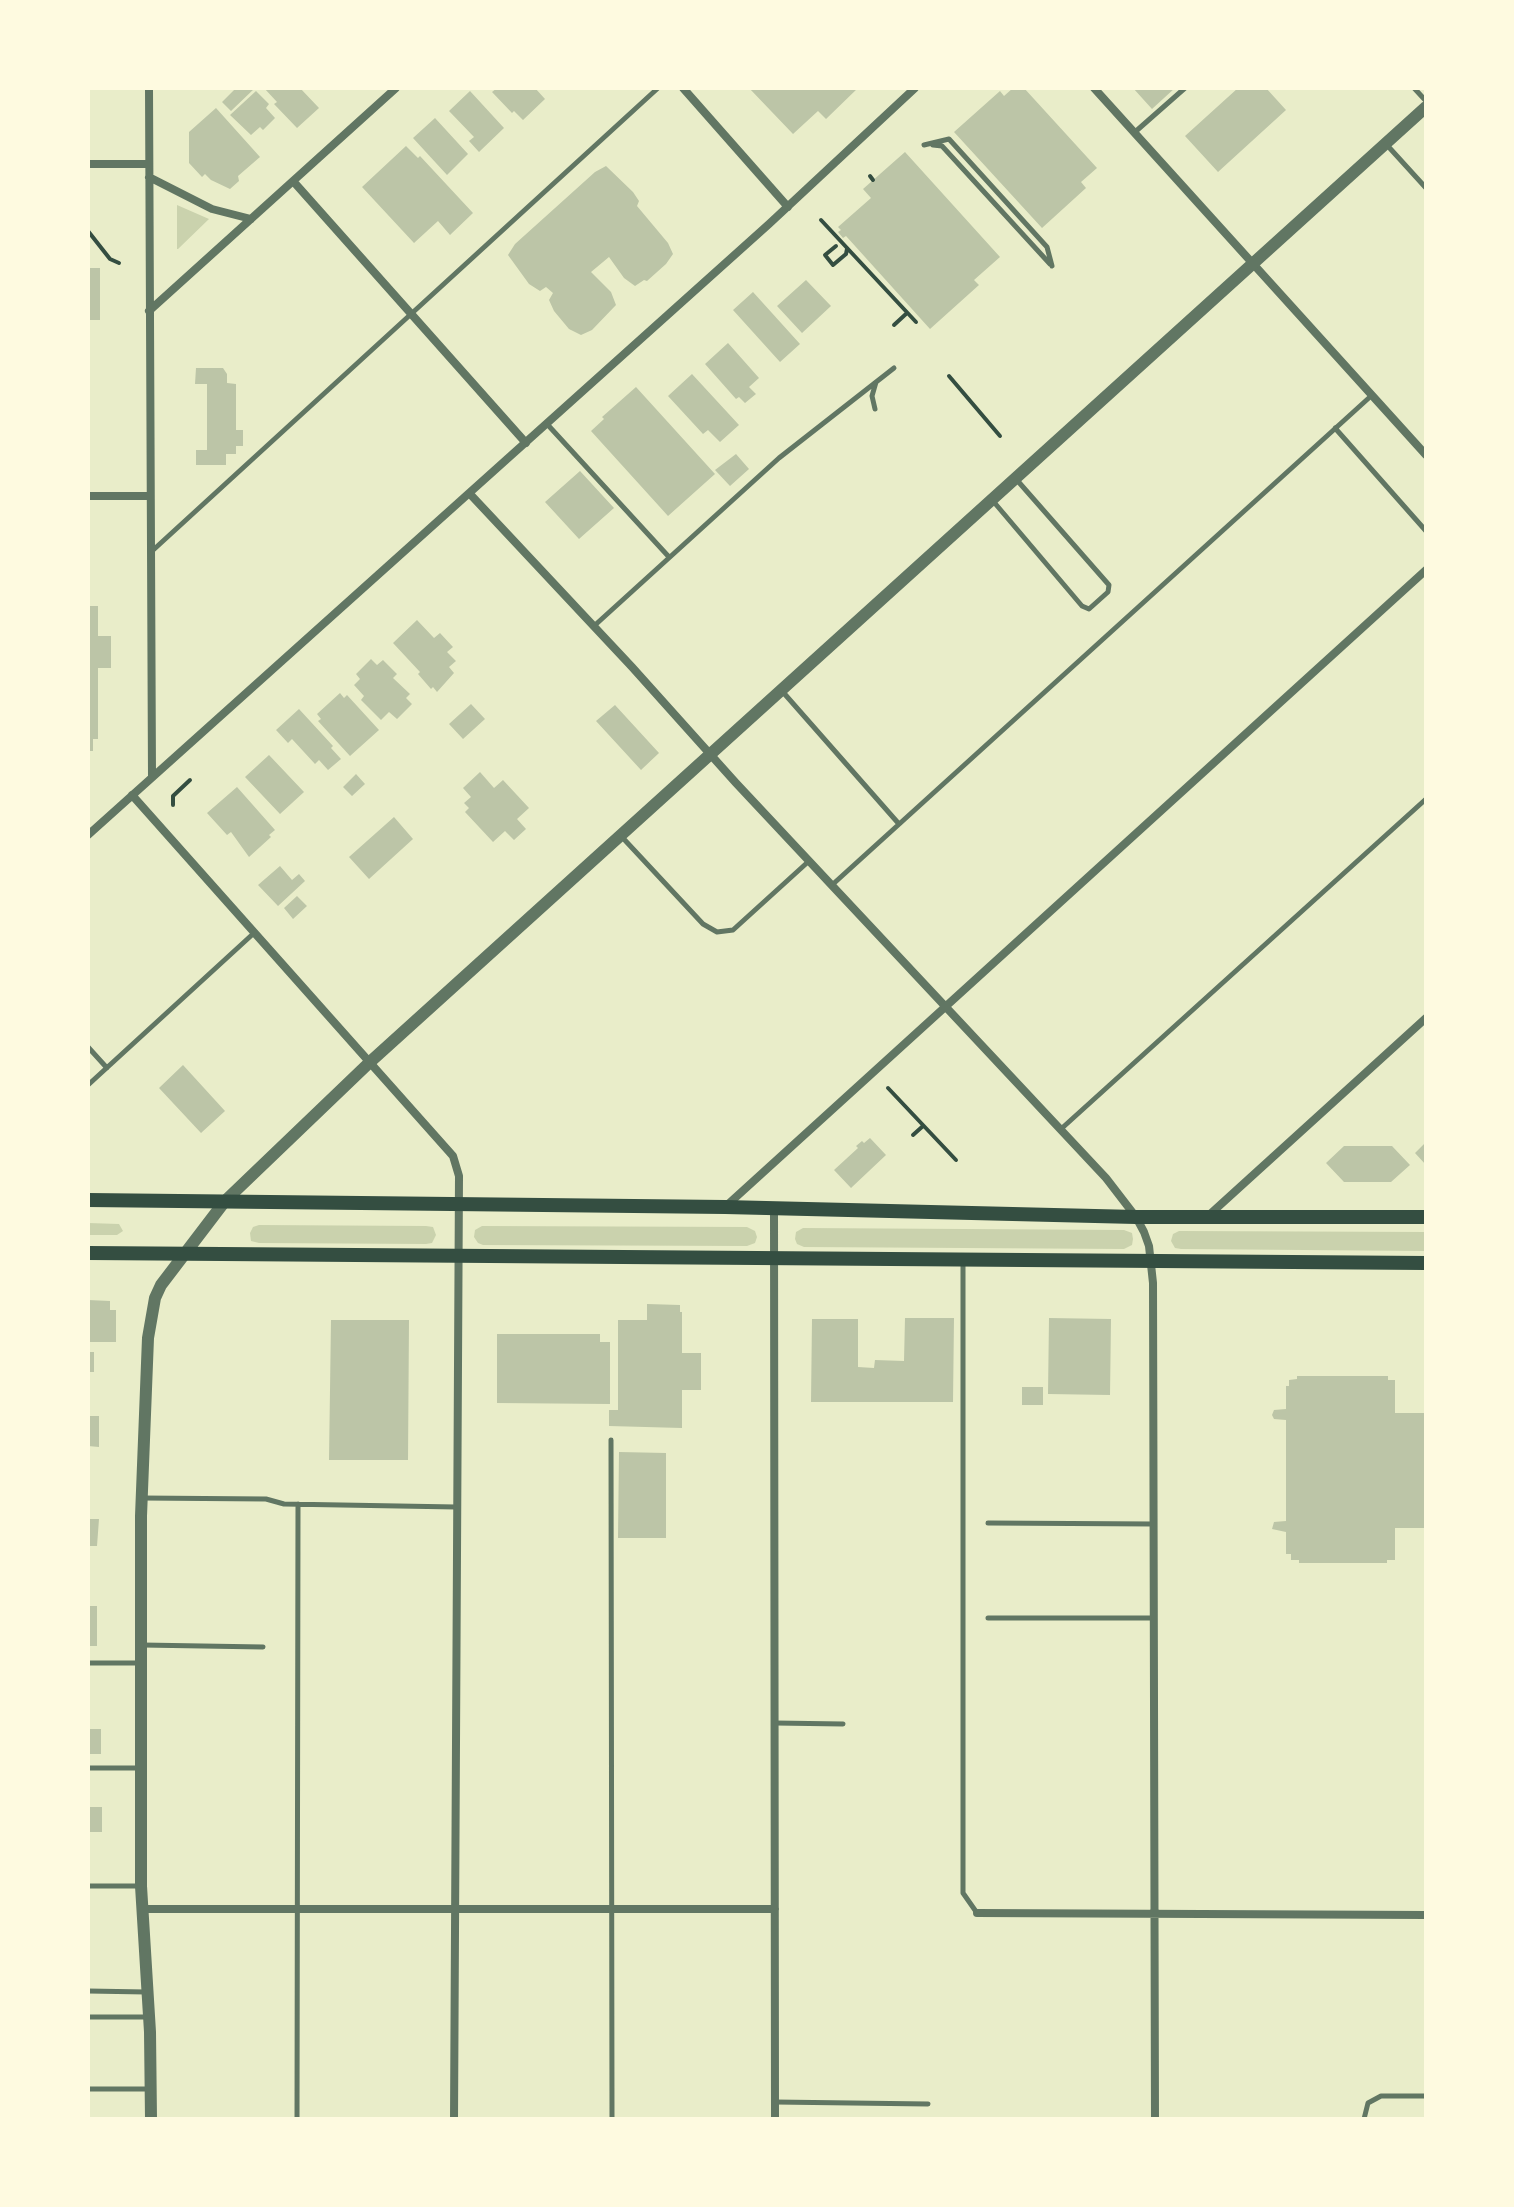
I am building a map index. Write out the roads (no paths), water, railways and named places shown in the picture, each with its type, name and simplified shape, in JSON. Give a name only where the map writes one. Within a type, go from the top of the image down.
[{"type":"main road","points":[[88,1200],[725,1207],[1136,1217],[1426,1217]]},
{"type":"main road","points":[[88,1253],[1426,1263]]},
{"type":"street","points":[[149,88],[152,777]]},
{"type":"street","points":[[149,311],[396,88]]},
{"type":"street","points":[[683,88],[788,207]]},
{"type":"street","points":[[88,835],[788,207],[915,88]]},
{"type":"street","points":[[1094,88],[1426,455]]},
{"type":"street","points":[[151,2119],[141,1886],[142,1498],[145,1373],[150,1317],[161,1285],[225,1201],[370,1062],[1426,104]]},
{"type":"street","points":[[88,164],[148,164]]},
{"type":"street","points":[[149,177],[212,209],[251,219]]},
{"type":"street","points":[[293,181],[526,443]]},
{"type":"street","points":[[470,494],[1112,1184],[1136,1217],[1149,1246],[1154,1618],[1155,2119]]},
{"type":"street","points":[[88,496],[150,496]]},
{"type":"street","points":[[725,1207],[1426,570]]},
{"type":"street","points":[[132,795],[453,1156],[459,1176],[454,2119]]},
{"type":"street","points":[[1208,1216],[1426,1018]]},
{"type":"street","points":[[774,1210],[775,2119]]},
{"type":"street","points":[[142,1909],[775,1909]]},
{"type":"street","points":[[977,1913],[1426,1915]]},
{"type":"lane","points":[[151,552],[658,88]]},
{"type":"lane","points":[[1135,133],[1185,88]]},
{"type":"lane","points":[[1414,88],[1426,104]]},
{"type":"lane","points":[[924,145],[949,139],[1047,247],[1052,266]]},
{"type":"lane","points":[[1385,144],[1426,188]]},
{"type":"lane","points":[[594,626],[779,458],[894,368]]},
{"type":"lane","points":[[875,409],[872,396],[877,381]]},
{"type":"lane","points":[[832,885],[1372,395]]},
{"type":"lane","points":[[547,424],[669,557]]},
{"type":"lane","points":[[1335,428],[1426,531]]},
{"type":"lane","points":[[992,499],[1082,606],[1089,609],[1108,592],[1109,585],[1015,478]]},
{"type":"lane","points":[[781,690],[899,824]]},
{"type":"lane","points":[[1060,1129],[1426,799]]},
{"type":"lane","points":[[621,835],[703,924],[717,932],[733,930],[809,861]]},
{"type":"lane","points":[[88,1085],[255,932]]},
{"type":"lane","points":[[88,1047],[107,1068]]},
{"type":"lane","points":[[963,1260],[963,1893],[977,1913]]},
{"type":"lane","points":[[611,1440],[612,2119]]},
{"type":"lane","points":[[142,1498],[266,1499],[298,1504],[456,1507]]},
{"type":"lane","points":[[297,2119],[298,1504]]},
{"type":"lane","points":[[988,1523],[1153,1524]]},
{"type":"lane","points":[[988,1618],[1154,1618]]},
{"type":"lane","points":[[141,1645],[263,1647]]},
{"type":"lane","points":[[88,1663],[141,1663]]},
{"type":"lane","points":[[775,1723],[843,1724]]},
{"type":"lane","points":[[88,1768],[141,1768]]},
{"type":"lane","points":[[88,1886],[141,1886]]},
{"type":"lane","points":[[88,1991],[147,1992]]},
{"type":"lane","points":[[88,2017],[149,2017]]},
{"type":"lane","points":[[88,2089],[151,2089]]},
{"type":"lane","points":[[1364,2119],[1368,2103],[1381,2096],[1426,2096]]},
{"type":"lane","points":[[775,2102],[928,2104]]}]
